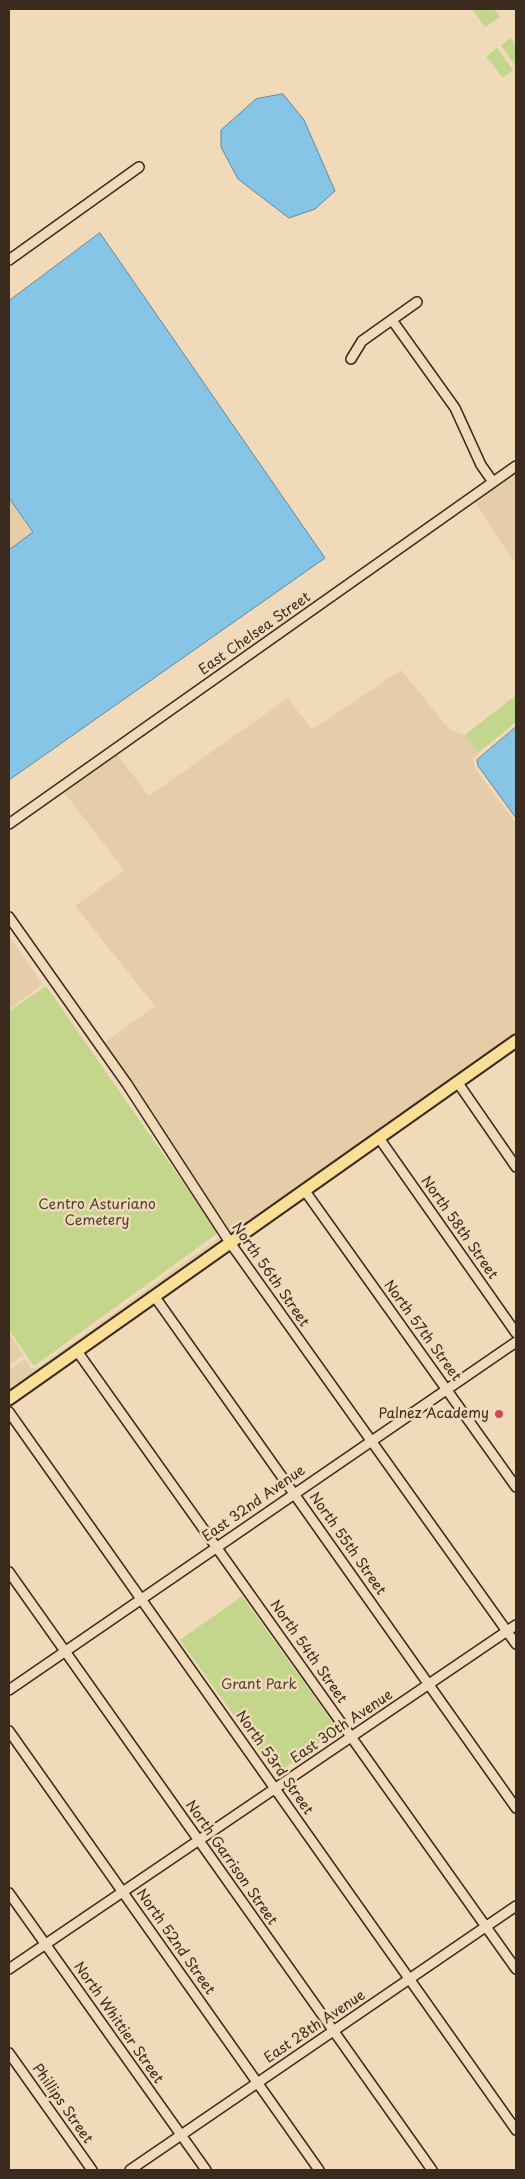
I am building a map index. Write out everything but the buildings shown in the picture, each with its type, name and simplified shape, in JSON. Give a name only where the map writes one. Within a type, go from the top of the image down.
[{"type":"main road","points":[[9,1399],[516,1041]]},
{"type":"street","points":[[9,260],[139,167]]},
{"type":"street","points":[[351,359],[362,341],[417,302]]},
{"type":"street","points":[[392,320],[455,408],[481,465],[493,482]]},
{"type":"street","name":"East Chelsea Street","points":[[9,824],[516,466]]},
{"type":"street","name":"North 56th Street","points":[[9,917],[127,1084],[231,1244],[370,1442],[516,1644]]},
{"type":"street","points":[[458,1083],[516,1167]]},
{"type":"street","name":"North 58th Street","points":[[379,1138],[516,1333]]},
{"type":"street","name":"North 57th Street","points":[[305,1191],[516,1487]]},
{"type":"street","name":"North 55th Street","points":[[155,1297],[516,1808]]},
{"type":"street","name":"East 32nd Avenue","points":[[9,1690],[516,1342]]},
{"type":"street","name":"North 54th Street","points":[[77,1351],[516,1969]]},
{"type":"street","name":"North 53rd Street","points":[[9,1412],[516,2130]]},
{"type":"street","name":"North Garrison Street","points":[[9,1572],[432,2170]]},
{"type":"street","name":"East 30th Avenue","points":[[9,1969],[516,1625]]},
{"type":"street","name":"North 52nd Street","points":[[9,1731],[319,2170]]},
{"type":"street","name":"North Whittier Street","points":[[9,1892],[206,2170]]},
{"type":"street","name":"East 28th Avenue","points":[[130,2170],[516,1906]]},
{"type":"street","name":"Phillips Street","points":[[9,2053],[92,2170]]},
{"type":"shaded area","points":[[516,472],[516,565],[474,501]]},
{"type":"shaded area","points":[[9,498],[33,532],[9,550]]},
{"type":"shaded area","points":[[401,670],[450,730],[465,735],[478,753],[473,759],[475,768],[516,824],[516,1035],[232,1238],[103,1044],[155,1006],[75,906],[124,870],[63,791],[116,753],[149,796],[288,698],[312,730]]},
{"type":"shaded area","points":[[9,936],[43,984],[9,1009]]},
{"type":"shaded area","points":[[221,1236],[225,1242],[9,1393],[9,1370],[25,1359],[31,1368],[36,1369]]},
{"type":"shaded area","points":[[9,1334],[24,1355],[9,1366]]},
{"type":"green space","points":[[472,9],[494,9],[500,17],[485,27]]},
{"type":"green space","points":[[511,38],[516,45],[516,67],[501,45]]},
{"type":"green space","points":[[497,48],[513,70],[503,78],[486,56]]},
{"type":"green space","points":[[516,695],[516,722],[478,753],[465,735]]},
{"type":"green space","name":"Centro Asturiano Cemetery","points":[[46,986],[218,1233],[34,1366],[9,1330],[9,1011]]},
{"type":"green space","name":"Grant Park","points":[[242,1596],[338,1730],[276,1774],[180,1640]]},
{"type":"water","points":[[283,94],[304,120],[335,191],[315,209],[289,218],[238,179],[221,147],[221,130],[256,99]]},
{"type":"water","points":[[100,233],[325,558],[9,780],[9,550],[33,532],[9,498],[9,301]]},
{"type":"water","points":[[516,727],[516,818],[478,766],[477,760]]},
{"type":"place","name":"Palnez Academy","points":[[499,1414]]}]
